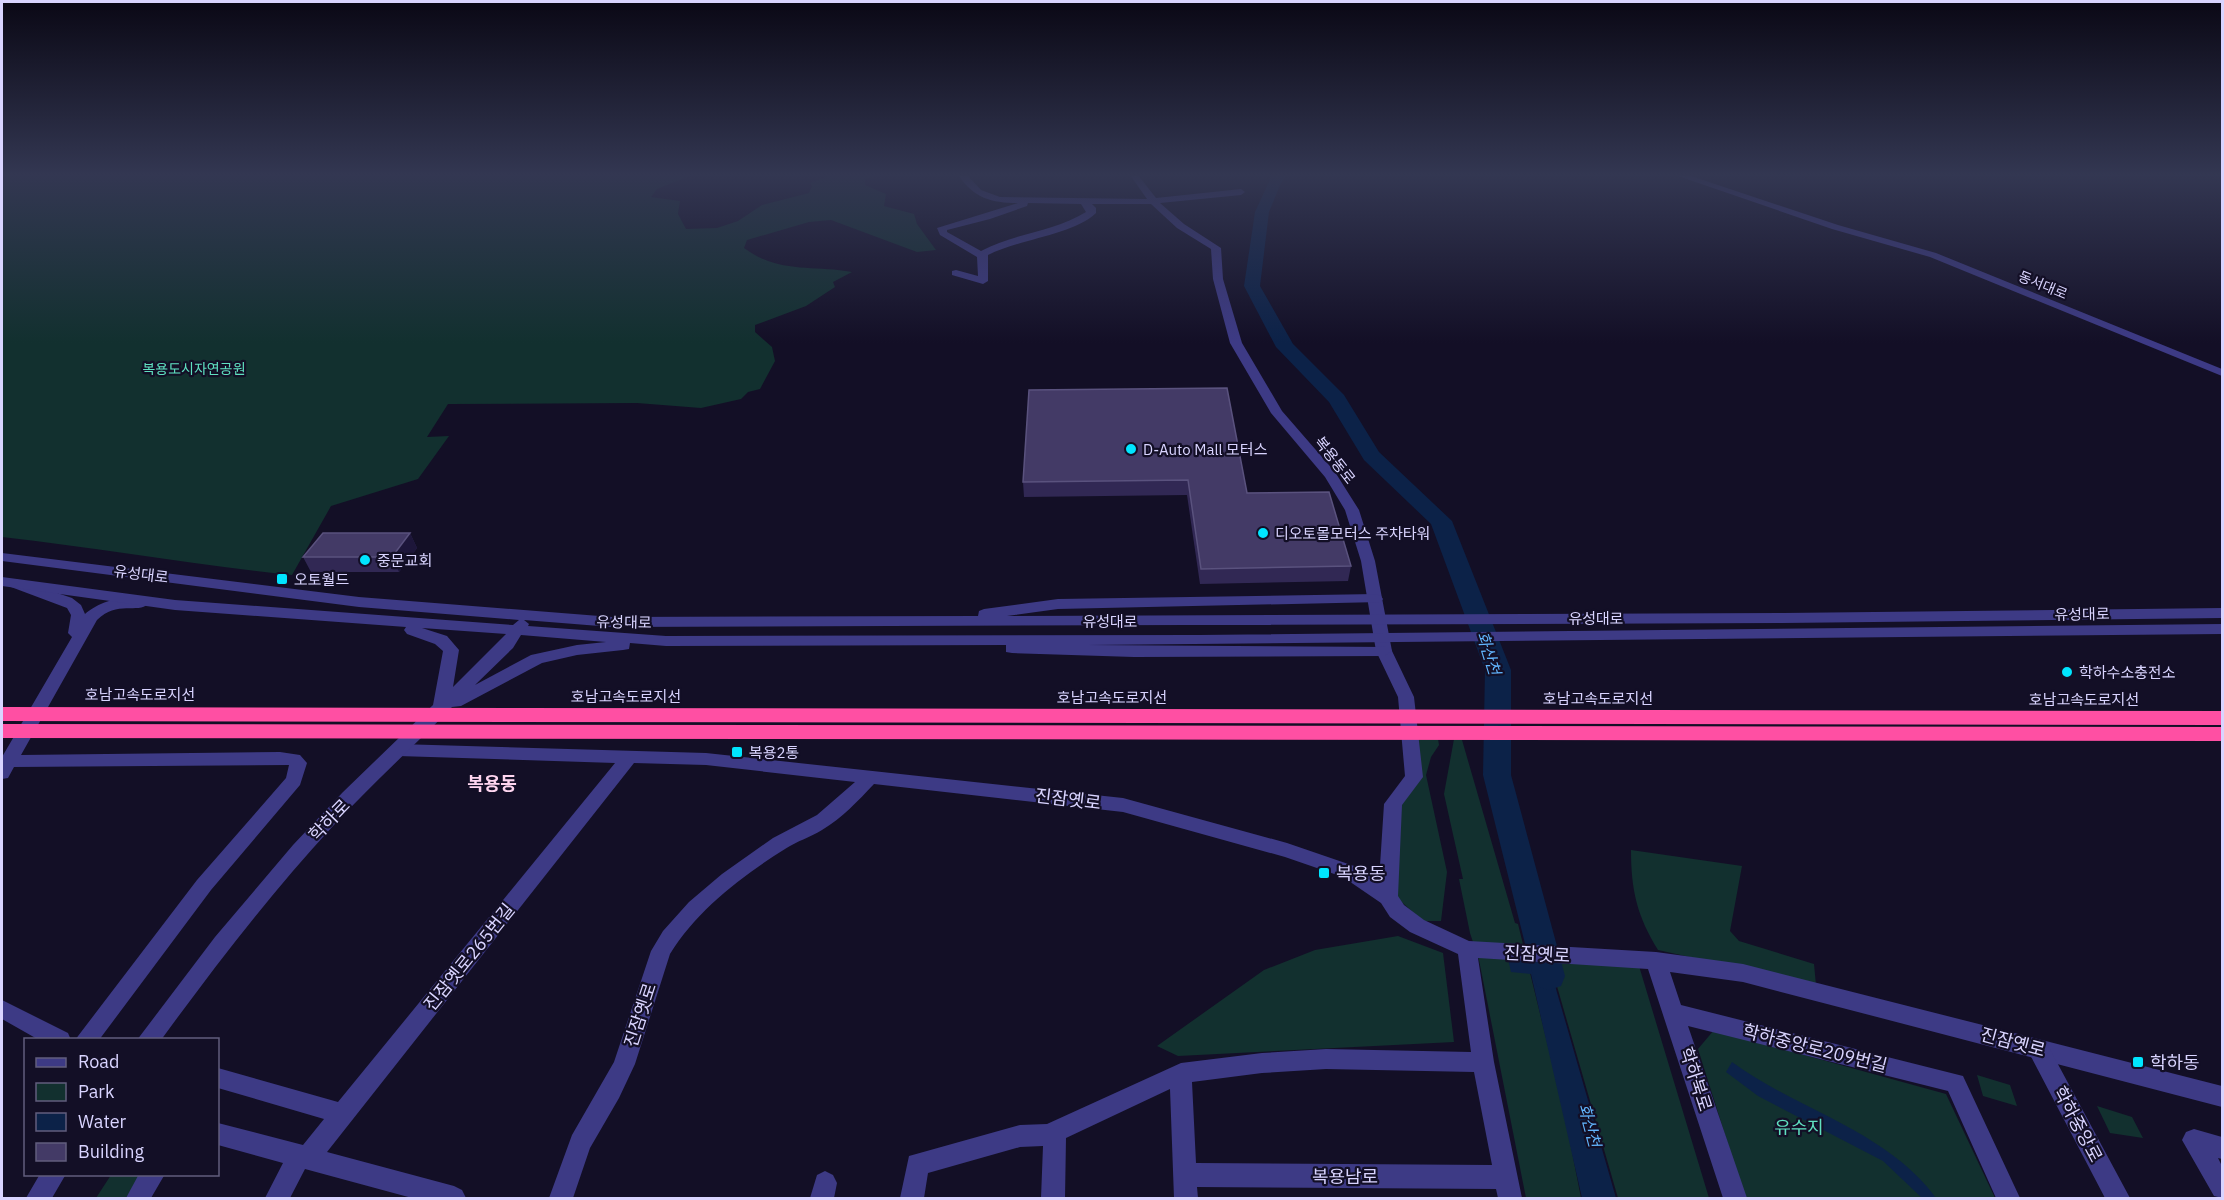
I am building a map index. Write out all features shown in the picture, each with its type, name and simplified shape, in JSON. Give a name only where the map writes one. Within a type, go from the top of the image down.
[{"type":"highway","name":"호남고속도로지선","points":[[8,714],[500,715],[2223,734]]},
{"type":"highway","name":"호남고속도로지선","points":[[1637,726],[2223,718]]},
{"type":"highway","name":"호남고속도로지선","points":[[2,731],[484,732],[1390,725]]},
{"type":"street","points":[[943,231],[982,256]]},
{"type":"street","points":[[982,256],[1000,244],[1041,231]]},
{"type":"street","name":"복용동로","points":[[1185,231],[1216,248],[1218,279],[1236,344],[1277,413],[1330,475],[1352,510],[1368,561],[1384,651],[1406,697],[1414,777],[1393,804],[1388,897]]},
{"type":"street","name":"동서대로","points":[[1849,231],[1940,258],[2223,373]]},
{"type":"street","points":[[956,273],[983,281],[982,256]]},
{"type":"street","name":"유성대로","points":[[2,557],[359,602],[612,622],[2223,613]]},
{"type":"street","points":[[9,582],[69,601],[77,608],[80,618],[73,644]]},
{"type":"street","name":"유성대로","points":[[9,582],[175,605],[666,641],[2223,629]]},
{"type":"street","points":[[951,620],[1018,607],[1058,604],[1376,599]]},
{"type":"street","points":[[5,767],[73,644],[98,609],[107,605],[128,602],[175,605]]},
{"type":"street","name":"학하로","points":[[149,1038],[200,970],[300,850],[507,644],[526,617]]},
{"type":"street","points":[[356,619],[428,634],[441,640],[451,650],[441,709]]},
{"type":"street","points":[[919,639],[1043,651],[1384,651]]},
{"type":"street","points":[[441,709],[537,659],[577,650],[666,641]]},
{"type":"street","name":"진잠옛로","points":[[398,750],[706,759],[1123,805],[1252,840],[1350,872],[1388,897],[1397,911],[1417,926],[1472,949],[1645,960],[1743,973],[2223,1097]]},
{"type":"street","name":"진잠옛로265번길","points":[[277,1198],[304,1156],[343,1114],[629,757]]},
{"type":"street","points":[[5,767],[280,758],[294,759],[298,763],[294,780],[204,885],[88,1038]]},
{"type":"street","name":"진잠옛로","points":[[561,1198],[580,1143],[624,1064],[661,951],[669,936],[748,863],[777,844],[817,824],[848,801],[871,776]]},
{"type":"street","name":"복용남로","points":[[1185,1175],[1508,1188],[1483,1062],[1472,949]]},
{"type":"street","name":"학하북로","points":[[1645,960],[1675,1013],[1735,1198]]},
{"type":"street","points":[[2,1008],[56,1038]]},
{"type":"street","name":"학하중앙로209번길","points":[[1675,1013],[1955,1083],[2008,1198]]},
{"type":"street","name":"학하중앙로","points":[[2038,1049],[2118,1198]]},
{"type":"street","points":[[912,1198],[916,1164],[1020,1136],[1049,1135],[1181,1073],[1262,1063],[1326,1059],[1483,1062]]},
{"type":"street","points":[[1181,1073],[1185,1198]]},
{"type":"street","points":[[219,1078],[343,1114]]},
{"type":"street","points":[[1053,1198],[1055,1132]]},
{"type":"street","points":[[219,1134],[304,1156],[418,1193],[454,1198]]},
{"type":"street","points":[[2223,1148],[2194,1140],[2223,1188]]},
{"type":"street","points":[[38,1198],[53,1176]]},
{"type":"street","points":[[138,1198],[152,1176]]},
{"type":"green space","name":"복용도시자연공원","points":[[2,231],[778,231],[747,240],[744,248],[770,262],[783,265],[852,272],[833,282],[835,287],[806,306],[755,325],[755,332],[772,347],[775,361],[760,389],[748,392],[741,399],[701,408],[637,403],[448,404],[427,437],[449,436],[418,479],[331,506],[292,575],[2,537]]},
{"type":"green space","name":"복용도시자연공원","points":[[861,231],[922,231],[936,250],[917,252]]},
{"type":"green space","points":[[1417,739],[1438,739],[1439,745],[1431,757],[1426,775],[1447,872],[1441,921],[1423,921],[1396,897],[1400,805]]},
{"type":"green space","points":[[1454,739],[1462,740],[1515,923],[1518,924],[1564,1111],[1581,1198],[1526,1198],[1479,960],[1470,933],[1459,879],[1463,879],[1444,794]]},
{"type":"green space","points":[[1631,850],[1742,866],[1730,931],[1739,941],[1814,964],[1816,985],[1658,950],[1640,914],[1632,878]]},
{"type":"green space","points":[[1398,936],[1443,953],[1454,1042],[1178,1056],[1157,1046],[1264,970],[1315,950]]},
{"type":"green space","points":[[1550,962],[1639,966],[1709,1198],[1618,1198]]},
{"type":"green space","name":"유수지","points":[[1714,1030],[1946,1094],[1995,1198],[1745,1198],[1698,1049]]},
{"type":"green space","points":[[1977,1075],[2010,1085],[2017,1106],[1983,1096]]},
{"type":"green space","points":[[2097,1106],[2132,1117],[2143,1138],[2110,1133]]},
{"type":"green space","points":[[110,1176],[140,1176],[126,1198],[96,1198]]},
{"type":"water","points":[[1508,959],[1548,961],[1616,1198],[1582,1198],[1531,974],[1511,972]]},
{"type":"water","points":[[1732,1062],[1757,1079],[1867,1138],[1916,1175],[1936,1198],[1922,1198],[1883,1161],[1758,1096],[1726,1072]]},
{"type":"building","points":[[1227,388],[1247,493],[1329,492],[1351,566],[1201,569],[1188,480],[1023,482],[1029,390]]},
{"type":"building","points":[[323,533],[410,533],[392,557],[303,557]]},
{"type":"waterway","name":"화산천","points":[[1259,231],[1252,286],[1285,347],[1337,399],[1371,456],[1441,521],[1498,670],[1497,775],[1549,976]]},
{"type":"place","name":"D-Auto Mall 모터스","points":[[1131,449]]},
{"type":"place","name":"디오토몰모터스 주차타워","points":[[1263,533]]},
{"type":"place","name":"중문교회","points":[[365,560]]},
{"type":"place","name":"오토월드","points":[[282,579]]},
{"type":"place","name":"학하수소충전소","points":[[2067,672]]},
{"type":"place","name":"복용2통","points":[[737,752]]},
{"type":"place","name":"복용동","points":[[1324,873]]},
{"type":"place","name":"학하동","points":[[2138,1062]]},
{"type":"district","name":"복용동","points":[[492,783]]}]
